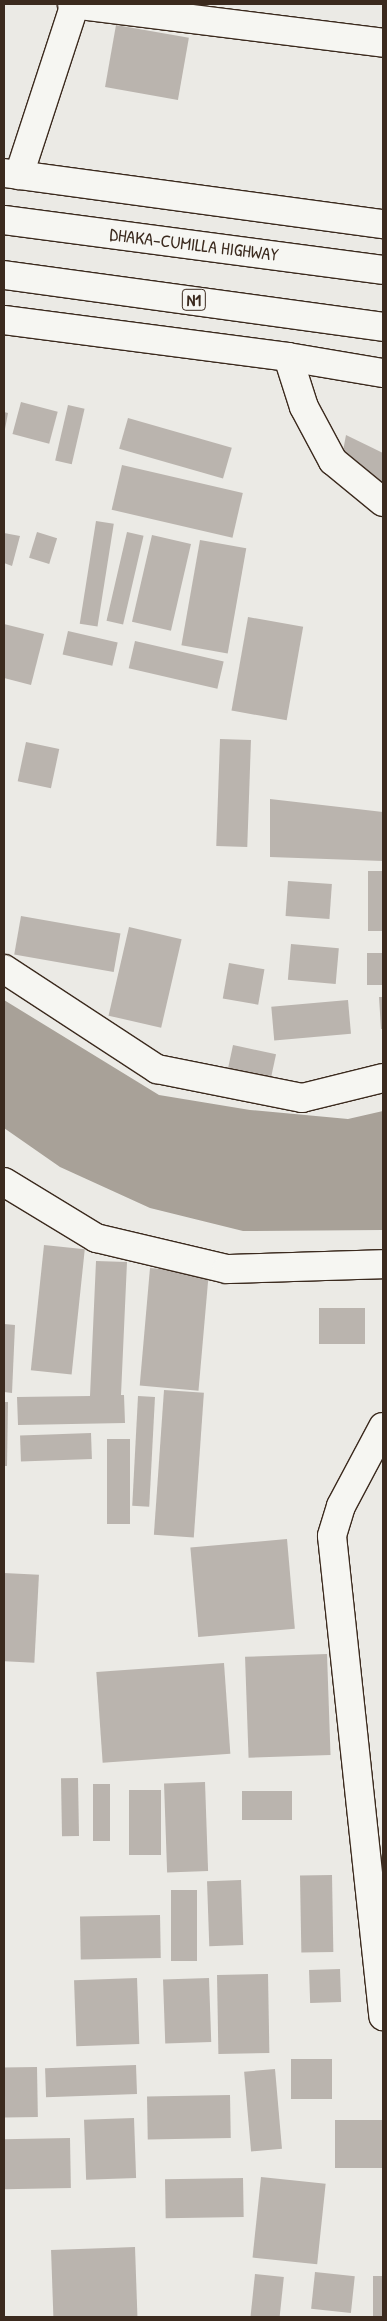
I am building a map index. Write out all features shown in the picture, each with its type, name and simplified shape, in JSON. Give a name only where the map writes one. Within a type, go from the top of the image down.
[{"type":"main road","points":[[383,43],[74,4],[11,174],[383,224]]},
{"type":"main road","name":"DHAKA–CUMILLA HIGHWAY","points":[[4,220],[383,270]]},
{"type":"main road","name":"N1","points":[[4,275],[383,327]]},
{"type":"main road","points":[[4,320],[288,357],[383,373]]},
{"type":"main road","points":[[288,357],[304,407],[333,461],[383,502]]},
{"type":"main road","points":[[4,970],[157,1069],[302,1098],[383,1078]]},
{"type":"main road","points":[[4,1182],[96,1238],[227,1269],[383,1264]]},
{"type":"main road","points":[[383,1427],[341,1506],[332,1536],[383,2016]]},
{"type":"shaded area","points":[[4,1000],[159,1095],[250,1110],[348,1119],[383,1111],[383,1230],[243,1231],[150,1208],[60,1167],[4,1128]]},
{"type":"building","points":[[116,25],[189,38],[178,100],[105,87]]},
{"type":"building","points":[[21,402],[58,412],[49,444],[12,434]]},
{"type":"building","points":[[68,405],[85,409],[72,464],[55,461]]},
{"type":"building","points":[[4,412],[8,413],[5,429],[4,429]]},
{"type":"building","points":[[128,418],[232,448],[223,479],[119,449]]},
{"type":"building","points":[[346,435],[383,453],[383,495],[343,451]]},
{"type":"building","points":[[122,465],[243,493],[232,538],[112,510]]},
{"type":"building","points":[[96,521],[114,524],[98,627],[80,624]]},
{"type":"building","points":[[37,532],[57,538],[49,564],[29,558]]},
{"type":"building","points":[[127,532],[144,536],[123,624],[107,621]]},
{"type":"building","points":[[4,533],[20,536],[12,566],[4,563]]},
{"type":"building","points":[[152,535],[191,544],[171,631],[132,622]]},
{"type":"building","points":[[200,540],[246,548],[228,654],[181,645]]},
{"type":"building","points":[[248,617],[303,627],[287,720],[232,711]]},
{"type":"building","points":[[4,624],[44,634],[31,685],[4,678]]},
{"type":"building","points":[[68,631],[118,642],[112,666],[63,654]]},
{"type":"building","points":[[135,641],[224,661],[217,689],[129,668]]},
{"type":"building","points":[[220,739],[251,740],[247,847],[216,846]]},
{"type":"building","points":[[26,742],[59,749],[51,788],[18,781]]},
{"type":"building","points":[[270,799],[383,812],[383,861],[270,857]]},
{"type":"building","points":[[368,871],[383,871],[383,931],[368,931]]},
{"type":"building","points":[[288,881],[332,884],[329,919],[286,916]]},
{"type":"building","points":[[21,916],[120,934],[114,972],[14,954]]},
{"type":"building","points":[[129,927],[182,939],[161,1028],[109,1016]]},
{"type":"building","points":[[291,944],[339,948],[336,984],[288,980]]},
{"type":"building","points":[[367,953],[383,953],[383,985],[367,985]]},
{"type":"building","points":[[229,963],[264,969],[258,1005],[223,998]]},
{"type":"building","points":[[379,997],[383,997],[383,1029],[381,1029]]},
{"type":"building","points":[[348,1000],[351,1034],[274,1041],[271,1007]]},
{"type":"building","points":[[233,1045],[276,1054],[271,1079],[228,1069]]},
{"type":"building","points":[[44,1245],[85,1249],[72,1375],[31,1370]]},
{"type":"building","points":[[96,1261],[127,1262],[121,1395],[124,1395],[125,1423],[18,1425],[17,1397],[90,1396]]},
{"type":"building","points":[[150,1268],[209,1273],[198,1391],[140,1386]]},
{"type":"building","points":[[319,1308],[365,1308],[365,1344],[319,1344]]},
{"type":"building","points":[[4,1324],[15,1325],[12,1393],[4,1392]]},
{"type":"building","points":[[164,1390],[204,1393],[194,1537],[154,1535]]},
{"type":"building","points":[[138,1396],[155,1397],[149,1507],[132,1506]]},
{"type":"building","points":[[4,1402],[8,1402],[7,1466],[4,1466]]},
{"type":"building","points":[[91,1433],[92,1459],[21,1461],[20,1435]]},
{"type":"building","points":[[107,1439],[130,1439],[130,1524],[107,1524]]},
{"type":"building","points":[[287,1539],[295,1629],[198,1637],[190,1547]]},
{"type":"building","points":[[4,1573],[39,1575],[34,1663],[4,1661]]},
{"type":"building","points":[[327,1654],[331,1755],[249,1758],[245,1657]]},
{"type":"building","points":[[224,1663],[230,1754],[103,1763],[96,1672]]},
{"type":"building","points":[[61,1778],[78,1778],[79,1836],[62,1836]]},
{"type":"building","points":[[205,1782],[208,1871],[167,1872],[164,1783]]},
{"type":"building","points":[[93,1784],[110,1784],[110,1841],[93,1841]]},
{"type":"building","points":[[129,1790],[161,1790],[161,1855],[129,1855]]},
{"type":"building","points":[[242,1791],[292,1791],[292,1820],[242,1820]]},
{"type":"building","points":[[332,1875],[333,1952],[301,1953],[300,1876]]},
{"type":"building","points":[[241,1880],[243,1945],[209,1946],[207,1881]]},
{"type":"building","points":[[171,1890],[197,1890],[197,1961],[171,1961]]},
{"type":"building","points":[[160,1915],[161,1958],[81,1959],[80,1916]]},
{"type":"building","points":[[340,1969],[341,2002],[310,2003],[309,1970]]},
{"type":"building","points":[[268,1974],[269,2053],[218,2054],[217,1975]]},
{"type":"building","points":[[137,1978],[139,2044],[76,2046],[74,1980]]},
{"type":"building","points":[[209,1978],[211,2042],[165,2044],[163,1980]]},
{"type":"building","points":[[291,2059],[332,2059],[332,2099],[291,2099]]},
{"type":"building","points":[[136,2065],[137,2094],[46,2097],[45,2068]]},
{"type":"building","points":[[37,2067],[38,2117],[5,2118],[4,2068]]},
{"type":"building","points":[[275,2069],[282,2149],[251,2151],[244,2072]]},
{"type":"building","points":[[230,2095],[231,2138],[148,2139],[147,2096]]},
{"type":"building","points":[[134,2118],[136,2178],[86,2180],[84,2120]]},
{"type":"building","points":[[335,2120],[383,2120],[383,2168],[335,2168]]},
{"type":"building","points":[[70,2138],[71,2188],[5,2189],[4,2139]]},
{"type":"building","points":[[261,2177],[326,2184],[317,2264],[253,2258]]},
{"type":"building","points":[[243,2178],[244,2217],[166,2218],[165,2179]]},
{"type":"building","points":[[135,2247],[137,2317],[53,2317],[51,2250]]},
{"type":"building","points":[[315,2272],[355,2276],[351,2313],[311,2309]]},
{"type":"building","points":[[255,2274],[284,2277],[280,2317],[251,2317]]},
{"type":"building","points":[[373,2276],[383,2276],[383,2317],[373,2317]]}]
